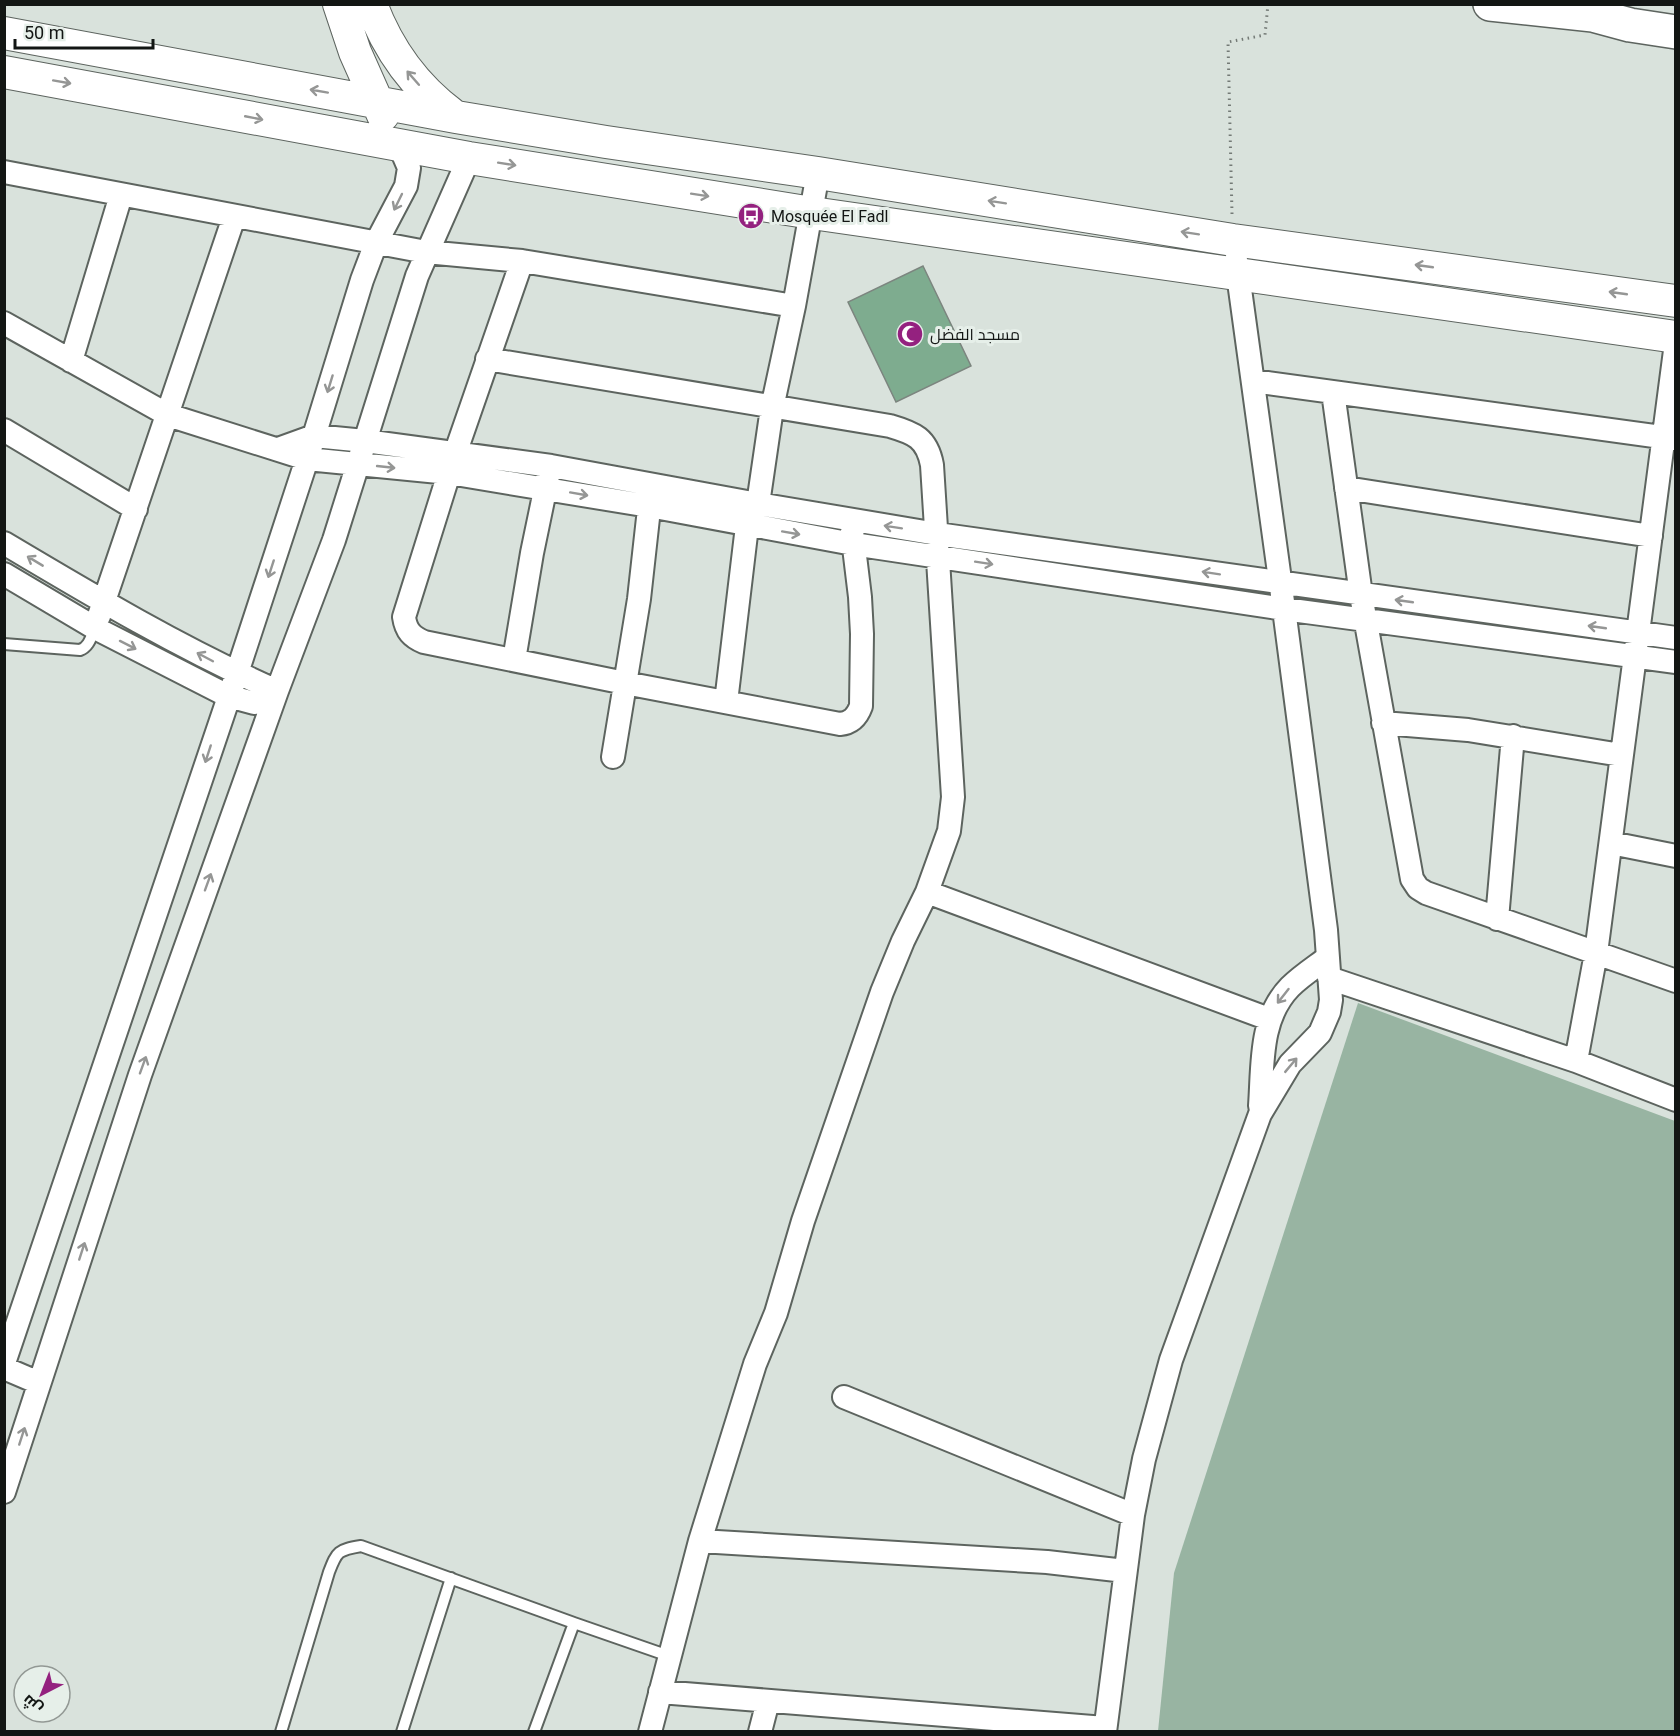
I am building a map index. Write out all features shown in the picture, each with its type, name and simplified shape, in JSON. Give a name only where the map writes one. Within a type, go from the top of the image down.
[{"type":"highway","points":[[1490,4],[1593,15],[1630,25],[1676,32]]},
{"type":"highway","points":[[1593,15],[1676,9]]},
{"type":"street","points":[[39,1383],[4,1366],[237,673],[307,459],[362,280],[376,243],[390,219],[408,177],[409,168],[376,101],[339,4]]},
{"type":"street","points":[[4,1492],[140,1074],[277,691],[334,540],[426,252],[469,158],[471,147],[464,125],[423,89],[407,71],[381,30],[371,4]]},
{"type":"street","points":[[4,33],[456,117],[1233,240],[1676,301]]},
{"type":"street","points":[[4,72],[400,147],[812,213],[1676,337]]},
{"type":"street","points":[[758,504],[772,408],[794,306],[818,173]]},
{"type":"street","points":[[6,175],[426,252],[522,261],[794,306]]},
{"type":"street","points":[[71,361],[121,195]]},
{"type":"street","points":[[95,628],[234,217]]},
{"type":"street","points":[[660,1692],[1105,1730],[1133,1515],[1144,1459],[1171,1360],[1260,1114],[1290,1064],[1312,1042],[1325,1023],[1331,1000],[1326,930],[1233,240]]},
{"type":"street","points":[[522,261],[452,464],[404,617],[408,632],[415,638],[424,642],[625,684],[840,724],[847,723],[856,716],[861,706],[860,597],[850,520]]},
{"type":"street","points":[[4,323],[168,415],[307,459],[358,464],[551,466],[747,526],[1284,609],[1366,618],[1676,662]]},
{"type":"street","points":[[1576,1061],[1596,953],[1651,536],[1670,438],[1676,343]]},
{"type":"street","points":[[487,359],[890,426],[910,432],[919,438],[930,453],[953,797],[949,831],[927,892],[903,940],[882,992],[803,1221],[776,1313],[755,1364],[700,1541],[650,1731]]},
{"type":"street","points":[[1253,381],[1670,438]]},
{"type":"street","points":[[1333,392],[1361,595],[1412,879],[1426,893],[1497,920],[1676,981]]},
{"type":"street","points":[[4,430],[136,509]]},
{"type":"street","points":[[278,449],[314,436],[365,441],[545,489],[758,504],[937,534],[1676,638]]},
{"type":"street","points":[[514,660],[551,466]]},
{"type":"street","points":[[1346,488],[1651,536]]},
{"type":"street","points":[[613,757],[639,599],[650,495]]},
{"type":"street","points":[[726,702],[747,526]]},
{"type":"street","points":[[4,543],[104,603],[237,673],[277,691]]},
{"type":"street","points":[[4,574],[95,628],[228,696],[254,703],[268,700],[277,691]]},
{"type":"street","points":[[1383,723],[1513,736],[1621,755]]},
{"type":"street","points":[[1497,920],[1513,736]]},
{"type":"street","points":[[1611,843],[1676,856]]},
{"type":"street","points":[[927,892],[1269,1019]]},
{"type":"street","points":[[1260,1114],[1264,1042],[1269,1019],[1282,996],[1291,986],[1328,968],[1676,1100]]},
{"type":"street","points":[[844,1397],[1133,1515]]},
{"type":"street","points":[[700,1541],[1047,1562],[1125,1571]]},
{"type":"street","points":[[760,1731],[768,1701]]},
{"type":"lane","points":[[4,644],[80,650],[85,649],[95,628]]},
{"type":"lane","points":[[281,1731],[329,1572],[335,1557],[342,1549],[361,1546],[669,1656]]},
{"type":"lane","points":[[402,1731],[451,1578]]},
{"type":"lane","points":[[534,1731],[574,1623]]},
{"type":"path","points":[[1233,240],[1228,42],[1265,35],[1268,4]]},
{"type":"green space","points":[[1358,1003],[1675,1121],[1675,1731],[1158,1731],[1174,1573]]},
{"type":"building","name":"مسجد الفضل","points":[[923,266],[971,366],[896,402],[848,302]]},
{"type":"place","name":"Mosquée El Fadl","points":[[751,216]]},
{"type":"place","name":"مسجد الفضل","points":[[910,334]]}]
